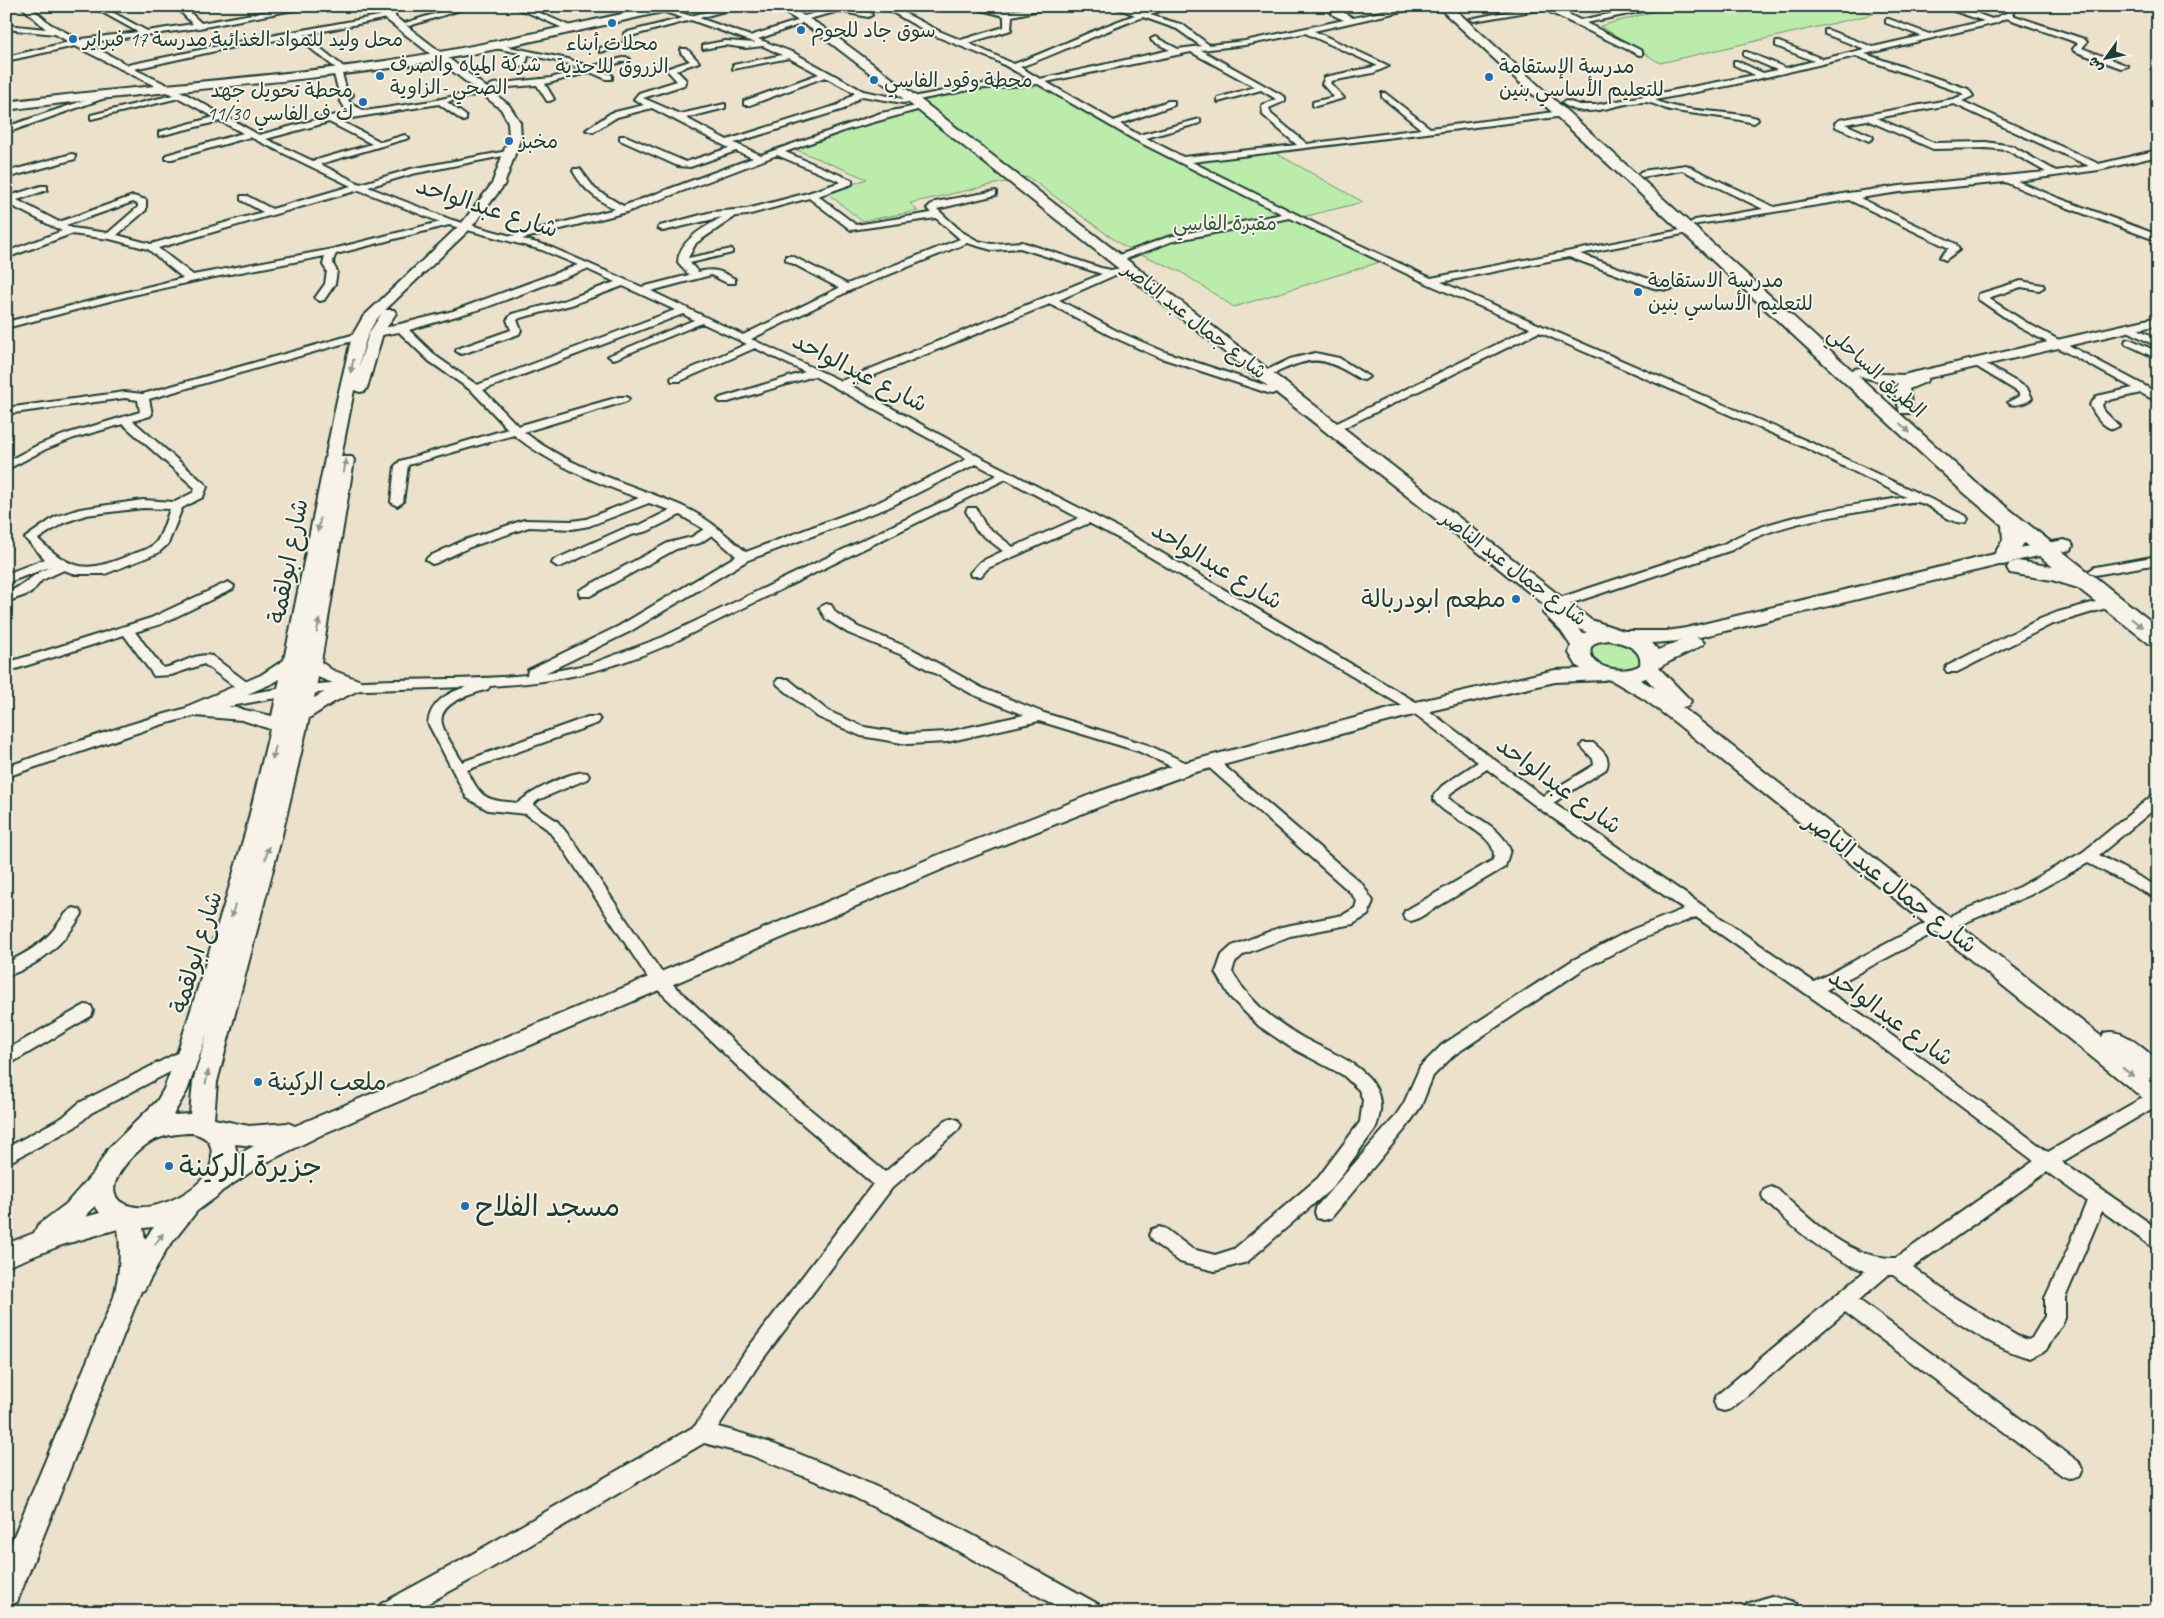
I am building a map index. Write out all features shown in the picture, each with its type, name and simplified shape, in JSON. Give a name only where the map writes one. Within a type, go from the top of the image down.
[{"type":"highway","name":"الطريق الساحلي","points":[[1443,6],[1642,174],[1691,226]]},
{"type":"highway","name":"الطريق الساحلي","points":[[1468,11],[1564,108],[1968,486],[2010,520],[2061,553]]},
{"type":"highway","name":"الطريق الساحلي","points":[[1753,283],[1905,410],[1989,484],[2061,553],[2092,578],[2158,619]]},
{"type":"highway","points":[[2010,520],[2014,526],[2015,538],[2010,563],[2055,574],[2092,578]]},
{"type":"highway","name":"الطريق الساحلي","points":[[2092,578],[2111,602],[2158,639]]},
{"type":"main road","name":"شارع جمال عبد الناصر","points":[[768,6],[800,20]]},
{"type":"main road","name":"شارع جمال عبد الناصر","points":[[779,6],[847,49],[910,103],[1115,267],[1554,614],[1568,627],[1583,662],[1592,669],[1651,694],[2158,1075]]},
{"type":"main road","points":[[444,54],[669,7]]},
{"type":"main road","points":[[6,105],[124,90],[168,89],[339,70],[493,46],[669,7]]},
{"type":"main road","points":[[6,105],[124,90],[146,82],[168,89],[201,82],[339,70]]},
{"type":"main road","points":[[168,89],[201,82]]},
{"type":"main road","name":"شارع جمال عبد الناصر","points":[[1115,267],[1264,374],[1555,604],[1584,624],[1636,642],[1645,648],[1650,656],[1649,666],[1665,688],[1692,712],[1950,920],[2158,1096]]},
{"type":"main road","points":[[1579,649],[1586,639],[1617,635],[1667,637],[1686,634],[2061,553]]},
{"type":"main road","points":[[1612,676],[1641,674],[1649,666],[1676,648],[1695,642],[2010,563]]},
{"type":"street","points":[[25,6],[47,26],[76,43],[131,67],[238,44],[389,16]]},
{"type":"street","points":[[34,6],[48,20],[131,67]]},
{"type":"street","points":[[95,6],[146,33]]},
{"type":"street","points":[[102,11],[121,6]]},
{"type":"street","points":[[179,6],[199,26]]},
{"type":"street","points":[[266,6],[273,13]]},
{"type":"street","points":[[86,41],[199,26],[311,6]]},
{"type":"street","points":[[374,6],[444,54]]},
{"type":"street","points":[[380,6],[389,16],[406,24],[444,54]]},
{"type":"street","points":[[406,24],[469,6]]},
{"type":"street","points":[[517,6],[568,27]]},
{"type":"street","points":[[626,6],[645,11]]},
{"type":"street","points":[[603,50],[628,44],[627,35],[635,32],[739,6]]},
{"type":"street","points":[[885,6],[913,23],[1014,67],[1037,82],[1138,138],[1290,215],[1430,281],[1736,413],[1921,498],[1962,519]]},
{"type":"street","points":[[970,6],[1008,15],[1021,14],[1044,6]]},
{"type":"street","points":[[1115,6],[1184,29],[1207,47]]},
{"type":"street","points":[[1014,67],[1042,57],[1113,25],[1169,6]]},
{"type":"street","points":[[1328,6],[1338,14],[1353,21]]},
{"type":"street","points":[[511,239],[624,210],[776,152],[884,115],[910,103],[974,87],[1037,82],[1177,50],[1245,43],[1308,32],[1421,6]]},
{"type":"street","points":[[1579,22],[1662,6]]},
{"type":"street","points":[[2007,16],[2013,6]]},
{"type":"street","points":[[669,7],[692,18],[752,38],[791,55],[861,93],[910,103]]},
{"type":"street","points":[[1374,7],[1391,12]]},
{"type":"street","points":[[1468,11],[1546,7],[1639,53]]},
{"type":"street","points":[[1951,7],[1992,21]]},
{"type":"street","points":[[752,38],[800,20],[839,10],[868,15]]},
{"type":"street","points":[[961,43],[1003,31],[1008,28],[1008,15]]},
{"type":"street","points":[[1180,160],[1230,156],[1428,131],[1564,108],[1596,108],[1762,76],[2007,16],[2081,41],[2083,42],[2077,49],[2124,66]]},
{"type":"street","points":[[224,21],[229,29]]},
{"type":"street","points":[[1889,21],[1928,36]]},
{"type":"street","points":[[6,27],[59,33]]},
{"type":"street","points":[[1308,32],[1385,66],[1383,68],[1328,79],[1326,84],[1340,98],[1316,104]]},
{"type":"street","points":[[1828,32],[1874,50]]},
{"type":"street","points":[[297,34],[339,70],[342,90],[349,95],[344,100],[350,107],[365,114]]},
{"type":"street","points":[[233,36],[238,44]]},
{"type":"street","points":[[1155,40],[1177,50]]},
{"type":"street","points":[[6,59],[76,43]]},
{"type":"street","points":[[706,47],[725,43],[746,46],[766,44]]},
{"type":"street","points":[[1778,44],[1823,62]]},
{"type":"street","points":[[493,46],[568,61],[609,77]]},
{"type":"street","points":[[1191,49],[1282,99],[1265,107],[1267,115],[1304,146]]},
{"type":"street","points":[[684,51],[695,62],[670,69],[681,77],[680,83],[639,97],[638,100],[760,158]]},
{"type":"street","points":[[515,67],[524,58],[524,53]]},
{"type":"street","name":"شارع ابولقمة","points":[[206,1127],[208,1072],[272,835],[307,690],[346,459],[363,377],[368,320],[384,303],[493,211],[516,169],[525,139],[525,123],[519,109],[444,54]]},
{"type":"street","points":[[1747,54],[1786,70]]},
{"type":"street","points":[[1858,54],[1969,94],[1970,96],[1965,99],[1839,124],[1869,138]]},
{"type":"street","points":[[736,67],[791,55]]},
{"type":"street","points":[[169,157],[330,119],[440,102],[490,88],[540,82],[591,69],[601,64],[626,59]]},
{"type":"street","points":[[1737,63],[1762,76]]},
{"type":"street","name":"شارع عبدالواحد","points":[[131,67],[254,136],[360,186],[449,222],[545,248],[588,265],[622,283],[816,372],[1145,548],[1416,708],[1542,803],[1814,989],[2158,1240]]},
{"type":"street","points":[[747,102],[827,74]]},
{"type":"street","points":[[540,82],[550,99]]},
{"type":"street","name":"شارع ابولقمة","points":[[471,228],[498,185],[515,136],[514,122],[490,88]]},
{"type":"street","points":[[1221,100],[1260,88]]},
{"type":"street","points":[[94,117],[168,89]]},
{"type":"street","points":[[6,130],[124,90]]},
{"type":"street","points":[[726,143],[842,107],[861,93]]},
{"type":"street","points":[[1385,95],[1428,131]]},
{"type":"street","points":[[1648,98],[1659,105],[1740,116],[1754,120]]},
{"type":"street","points":[[1955,101],[2099,167]]},
{"type":"street","points":[[36,102],[53,114]]},
{"type":"street","points":[[440,102],[463,118]]},
{"type":"street","points":[[1113,124],[1170,103]]},
{"type":"street","points":[[590,130],[614,115],[650,106]]},
{"type":"street","points":[[679,118],[722,106]]},
{"type":"street","points":[[1588,116],[1589,112],[1596,108]]},
{"type":"street","points":[[819,114],[843,128]]},
{"type":"street","points":[[1867,117],[1934,146],[1997,146],[2009,148],[2055,174]]},
{"type":"street","points":[[162,134],[220,118]]},
{"type":"street","points":[[330,119],[380,145]]},
{"type":"street","points":[[1138,138],[1197,122]]},
{"type":"street","points":[[311,164],[405,138]]},
{"type":"street","points":[[623,138],[687,165],[736,148]]},
{"type":"street","points":[[151,247],[360,186],[426,169],[510,152]]},
{"type":"street","points":[[663,228],[712,215],[736,213],[811,195],[849,182],[776,152]]},
{"type":"street","points":[[1430,281],[1691,226],[1848,196],[1919,186],[2055,174],[2099,167],[2158,154]]},
{"type":"street","points":[[6,175],[72,157]]},
{"type":"street","points":[[1642,174],[1682,167],[1772,210]]},
{"type":"street","points":[[577,172],[585,187],[624,210]]},
{"type":"street","points":[[2006,179],[2055,200],[2158,238]]},
{"type":"street","points":[[8,199],[44,188]]},
{"type":"street","points":[[993,193],[933,206],[932,208],[967,240],[990,247],[1009,244],[1024,245],[1079,266],[1115,267]]},
{"type":"street","points":[[811,195],[854,228],[938,215]]},
{"type":"street","points":[[1848,196],[1953,246],[1954,250],[1945,257]]},
{"type":"street","points":[[244,198],[271,212]]},
{"type":"street","points":[[8,199],[70,231],[110,236],[151,247],[190,278]]},
{"type":"street","points":[[58,224],[95,213],[125,200],[132,199],[143,202],[143,208],[110,236]]},
{"type":"street","points":[[683,262],[684,254],[704,231],[736,213]]},
{"type":"street","points":[[841,385],[1050,300],[1171,239],[1290,215]]},
{"type":"street","points":[[6,325],[190,278],[333,252],[449,222]]},
{"type":"street","points":[[545,248],[558,228]]},
{"type":"street","points":[[6,255],[70,231]]},
{"type":"street","points":[[676,379],[846,288],[967,240]]},
{"type":"street","points":[[683,262],[729,251]]},
{"type":"street","points":[[320,298],[330,284],[332,271],[328,265],[328,259],[333,252]]},
{"type":"street","points":[[1568,253],[1658,286],[1667,287],[1683,283]]},
{"type":"street","points":[[789,258],[846,288]]},
{"type":"street","points":[[683,262],[696,276]]},
{"type":"street","points":[[6,411],[125,395],[142,397],[367,334],[402,330],[467,310],[588,265]]},
{"type":"street","points":[[640,291],[714,272],[731,281]]},
{"type":"street","points":[[461,350],[515,332],[512,320],[516,316],[567,303],[622,283]]},
{"type":"street","points":[[2039,287],[2021,284],[1983,296],[1983,299],[2058,344],[2143,389],[2158,399]]},
{"type":"street","points":[[1050,300],[1094,325],[1142,347],[1178,361],[1272,391]]},
{"type":"street","points":[[476,389],[683,311]]},
{"type":"street","points":[[613,356],[702,320]]},
{"type":"street","points":[[1860,372],[1882,378],[1898,379],[1954,369],[2158,321]]},
{"type":"street","points":[[1333,429],[1539,328]]},
{"type":"street","points":[[2128,328],[2158,344]]},
{"type":"street","points":[[402,330],[433,359],[476,389],[514,430],[534,445],[578,470],[680,510],[713,529],[744,558]]},
{"type":"street","name":"شارع ابولقمة","points":[[136,1138],[165,1108],[175,1091],[190,1054],[251,848],[367,334]]},
{"type":"street","points":[[2130,342],[2158,356]]},
{"type":"street","points":[[1264,374],[1315,355],[1338,361],[1364,377]]},
{"type":"street","points":[[1978,363],[2023,390],[2026,398],[2014,402]]},
{"type":"street","points":[[1905,410],[1901,390],[1903,386],[1954,369]]},
{"type":"street","points":[[724,400],[816,372]]},
{"type":"street","points":[[2113,426],[2099,412],[2096,405],[2101,398],[2143,389]]},
{"type":"street","points":[[6,467],[52,443],[85,431],[146,414],[142,397]]},
{"type":"street","points":[[397,502],[401,466],[404,463],[623,399]]},
{"type":"street","points":[[125,420],[201,487],[199,494],[177,506],[144,504],[84,512],[59,520],[31,538],[59,563],[75,570],[105,570],[154,550],[162,544],[177,506]]},
{"type":"street","points":[[518,679],[557,663],[624,629],[744,558],[882,505],[976,459]]},
{"type":"street","points":[[195,710],[287,692],[307,690],[354,686],[495,681],[571,674],[619,659],[718,615],[1006,475]]},
{"type":"street","points":[[973,492],[972,511],[980,527],[1012,552]]},
{"type":"street","points":[[1555,604],[1728,547],[1744,537],[1763,530],[1827,514],[1921,498]]},
{"type":"street","points":[[432,560],[466,544],[528,523],[572,525],[589,522],[648,499]]},
{"type":"street","points":[[948,504],[972,511]]},
{"type":"street","points":[[558,563],[627,532],[644,528],[680,510]]},
{"type":"street","points":[[976,573],[984,566],[1012,552],[1088,518]]},
{"type":"street","points":[[585,593],[672,546],[696,540],[713,529]]},
{"type":"street","points":[[2092,578],[2158,560]]},
{"type":"street","points":[[6,579],[59,563]]},
{"type":"street","points":[[6,598],[26,590],[28,584],[59,563]]},
{"type":"street","points":[[6,668],[156,621],[228,586]]},
{"type":"street","points":[[1952,669],[2045,622],[2111,602]]},
{"type":"street","points":[[826,608],[831,616],[853,630],[907,652],[977,691],[1039,716],[1143,748],[1186,768]]},
{"type":"street","points":[[128,631],[158,673],[168,672],[197,660],[207,659],[247,689]]},
{"type":"street","points":[[1554,676],[1579,649]]},
{"type":"street","points":[[6,772],[195,710],[247,689],[292,663]]},
{"type":"street","points":[[311,663],[326,674],[354,686]]},
{"type":"street","points":[[6,1591],[127,1297],[157,1242],[188,1204],[212,1184],[252,1158],[319,1125],[950,858],[1102,798],[1186,768],[1416,708],[1554,676],[1612,676]]},
{"type":"street","points":[[495,681],[445,701],[435,714],[435,723],[472,795],[488,805],[530,809],[552,825],[569,846],[658,980],[763,1080],[884,1184]]},
{"type":"street","points":[[783,682],[823,714],[861,731],[908,739],[947,737],[1039,716]]},
{"type":"street","points":[[300,716],[328,698],[354,686]]},
{"type":"street","points":[[195,710],[246,714],[263,718],[280,726]]},
{"type":"street","points":[[459,768],[593,720]]},
{"type":"street","points":[[1542,803],[1601,766],[1600,757],[1588,746]]},
{"type":"street","points":[[1159,1235],[1187,1256],[1215,1263],[1240,1256],[1324,1183],[1369,1124],[1372,1100],[1366,1086],[1349,1070],[1296,1042],[1264,1021],[1236,993],[1224,972],[1228,959],[1238,950],[1287,931],[1347,920],[1362,911],[1365,901],[1356,888],[1210,761]]},
{"type":"street","points":[[1411,915],[1500,863],[1503,855],[1501,846],[1490,834],[1450,809],[1441,800],[1441,795],[1447,789],[1487,762]]},
{"type":"street","points":[[521,808],[533,798],[582,776]]},
{"type":"street","points":[[1814,989],[1950,920],[1994,906],[2034,888],[2088,856],[2158,798]]},
{"type":"street","points":[[2088,856],[2158,894]]},
{"type":"street","points":[[1324,1212],[1400,1123],[1412,1106],[1426,1072],[1448,1050],[1579,964],[1637,934],[1698,910]]},
{"type":"street","points":[[6,970],[54,942],[74,914]]},
{"type":"street","points":[[6,1059],[85,1011]]},
{"type":"street","points":[[6,1157],[69,1122],[85,1108],[190,1054]]},
{"type":"street","points":[[1724,1402],[1844,1300],[1890,1266],[1907,1261],[2048,1161],[2158,1096]]},
{"type":"street","points":[[13,1253],[61,1223],[85,1201],[103,1178],[109,1164],[121,1150],[136,1138],[153,1129],[171,1124],[193,1123],[249,1138],[274,1136],[319,1125]]},
{"type":"street","points":[[389,1612],[468,1569],[702,1433],[752,1358],[884,1184],[952,1125]]},
{"type":"street","points":[[206,1127],[222,1139],[226,1152],[222,1168],[212,1184]]},
{"type":"street","points":[[103,1178],[102,1191],[106,1202],[114,1211],[128,1216],[143,1218],[158,1216],[188,1204]]},
{"type":"street","points":[[1771,1195],[1790,1213],[1832,1246],[1859,1260],[1890,1266],[2012,1344],[2030,1349],[2039,1344],[2055,1318],[2055,1298],[2078,1249],[2098,1198]]},
{"type":"street","points":[[13,1253],[65,1232],[128,1216]]},
{"type":"street","points":[[127,1297],[132,1274],[134,1247],[128,1216]]},
{"type":"street","points":[[1844,1300],[2071,1468]]},
{"type":"street","points":[[702,1433],[751,1445],[854,1486],[939,1528],[1090,1612]]},
{"type":"street","points":[[1755,1612],[1771,1607],[1790,1612]]},
{"type":"green space","points":[[1675,6],[1849,6],[1874,14],[1660,63],[1600,26]]},
{"type":"green space","name":"مقبرة الفاسي","points":[[1034,82],[1166,157],[1231,158],[1272,151],[1363,202],[1291,220],[1380,262],[1234,307],[1181,272],[1123,246],[1028,177],[910,203],[918,211],[862,221],[827,193],[867,179],[792,148],[906,111],[928,98],[973,86]]},
{"type":"green space","points":[[1600,638],[1637,646],[1645,664],[1633,673],[1593,666],[1587,644]]},
{"type":"place","name":"محلات أبناء الزروق للاحذية","points":[[612,23]]},
{"type":"place","name":"سوق جاد للحوم","points":[[801,30]]},
{"type":"place","name":"محل وليد للمواد الغذائية;مدرسة 17 فبراير","points":[[73,39]]},
{"type":"place","name":"شركة المياه والصرف الصحي -الزاوية","points":[[380,76]]},
{"type":"place","name":"مدرسة اﻹستقامة للتعليم اﻷساسي بنين","points":[[1489,77]]},
{"type":"place","name":"محطة وقود الفاسي","points":[[874,80]]},
{"type":"place","name":"محطة تحويل جهد 11/30 ك ف الفاسي","points":[[363,102]]},
{"type":"place","name":"مخبز","points":[[509,141]]},
{"type":"place","name":"مدرسة الاستقامة للتعليم الأساسي بنين","points":[[1638,292]]},
{"type":"place","name":"مطعم ابودربالة","points":[[1516,599]]},
{"type":"place","name":"ملعب الركينة","points":[[258,1082]]},
{"type":"place","name":"جزيرة الركينة","points":[[169,1166]]},
{"type":"place","name":"مسجد الفلاح","points":[[465,1206]]}]
